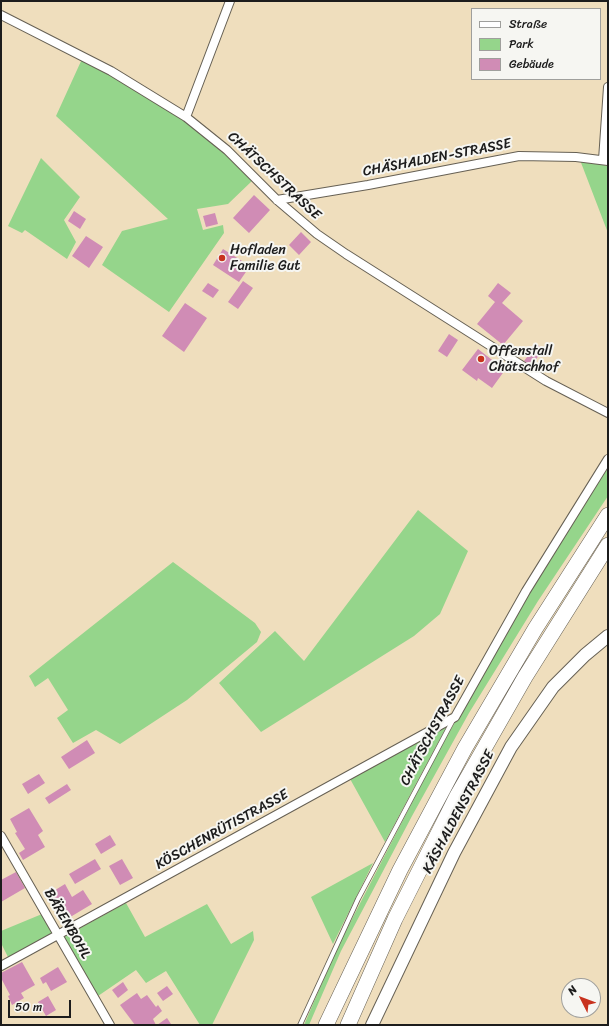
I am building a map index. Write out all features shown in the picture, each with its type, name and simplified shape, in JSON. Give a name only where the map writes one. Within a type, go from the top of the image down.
[{"type":"highway","points":[[326,1025],[393,884],[457,761],[531,635],[608,515]]},
{"type":"highway","points":[[348,1025],[396,919],[457,796],[525,677],[608,545]]},
{"type":"street","points":[[186,117],[230,1]]},
{"type":"street","name":"CHÄTSCHSTRASSE","points":[[1,15],[111,71],[186,117],[227,150],[277,200],[318,234],[346,254],[468,333],[546,380],[608,413]]},
{"type":"street","points":[[605,161],[608,87]]},
{"type":"street","name":"CHÄSHALDEN-STRASSE","points":[[277,200],[368,185],[519,156],[569,156],[605,161]]},
{"type":"street","name":"CHÄTSCHSTRASSE","points":[[455,717],[530,585],[608,459]]},
{"type":"street","name":"KÄSHALDENSTRASSE","points":[[372,1025],[454,853],[511,747],[535,711],[558,682],[585,655],[608,636]]},
{"type":"street","name":"KÖSCHENRÜTISTRASSE","points":[[1,966],[455,717]]},
{"type":"street","name":"BÄRENBOHL","points":[[1,836],[110,1025]]},
{"type":"lane","name":"CHÄTSCHSTRASSE","points":[[300,1025],[358,899],[455,717]]},
{"type":"green space","points":[[82,59],[147,94],[208,136],[253,180],[228,204],[197,209],[203,230],[223,225],[224,233],[169,312],[102,265],[122,231],[168,219],[56,116]]},
{"type":"green space","points":[[41,158],[80,197],[64,220],[76,242],[67,259],[25,230],[22,233],[8,226]]},
{"type":"green space","points":[[580,160],[608,166],[608,233]]},
{"type":"green space","points":[[608,465],[608,496],[538,601],[469,713],[412,816],[341,951],[309,1025],[304,1025],[337,948],[435,758],[516,612]]},
{"type":"green space","points":[[418,510],[468,551],[440,614],[414,636],[261,732],[219,683],[275,631],[304,661]]},
{"type":"green space","points":[[173,562],[255,623],[261,632],[257,642],[187,700],[120,744],[96,730],[73,743],[57,718],[68,710],[48,678],[35,687],[29,676]]},
{"type":"green space","points":[[447,726],[385,842],[349,777]]},
{"type":"green space","points":[[373,863],[333,944],[311,897]]},
{"type":"green space","points":[[126,903],[145,937],[207,904],[231,944],[253,931],[254,940],[212,1025],[200,1025],[166,971],[146,983],[136,970],[98,996],[64,937]]},
{"type":"green space","points":[[42,914],[53,934],[8,957],[1,943],[1,931]]},
{"type":"building","points":[[254,195],[270,210],[249,233],[233,218]]},
{"type":"building","points":[[74,211],[86,219],[80,229],[68,221]]},
{"type":"building","points":[[215,213],[218,224],[206,227],[203,216]]},
{"type":"building","points":[[301,232],[311,242],[299,255],[289,245]]},
{"type":"building","points":[[86,236],[103,247],[89,268],[72,256]]},
{"type":"building","points":[[223,249],[250,266],[239,282],[213,265]]},
{"type":"building","points":[[243,281],[253,288],[238,309],[228,302]]},
{"type":"building","points":[[208,283],[219,290],[213,298],[202,291]]},
{"type":"building","points":[[498,283],[511,293],[502,303],[523,321],[503,345],[477,324],[495,302],[488,296]]},
{"type":"building","points":[[185,303],[207,318],[184,352],[162,336]]},
{"type":"building","points":[[449,334],[458,340],[447,357],[438,351]]},
{"type":"building","points":[[537,344],[543,350],[531,366],[524,361]]},
{"type":"building","name":"Offenstall Chätschhof","points":[[478,349],[505,370],[492,388],[478,378],[477,381],[462,370]]},
{"type":"building","points":[[87,740],[95,753],[69,769],[61,757]]},
{"type":"building","points":[[39,774],[45,783],[28,794],[22,784]]},
{"type":"building","points":[[67,784],[71,790],[49,804],[45,798]]},
{"type":"building","points":[[29,808],[43,831],[38,835],[45,847],[23,860],[19,853],[25,849],[15,833],[17,832],[10,819]]},
{"type":"building","points":[[110,835],[116,845],[101,854],[95,844]]},
{"type":"building","points":[[95,859],[101,869],[75,884],[69,874]]},
{"type":"building","points":[[122,859],[133,878],[120,885],[109,866]]},
{"type":"building","points":[[16,872],[25,888],[1,902],[1,880]]},
{"type":"building","points":[[65,884],[72,897],[83,890],[92,904],[67,919],[64,915],[59,918],[47,895]]},
{"type":"building","points":[[22,962],[35,985],[21,993],[24,998],[12,1005],[8,996],[10,995],[1,978],[1,973]]},
{"type":"building","points":[[58,967],[67,982],[51,991],[46,982],[43,984],[40,978]]},
{"type":"building","points":[[123,982],[128,990],[118,998],[112,990]]},
{"type":"building","points":[[167,986],[173,994],[163,1001],[157,993]]},
{"type":"building","points":[[137,993],[141,999],[147,995],[156,1007],[158,1005],[162,1011],[153,1019],[156,1025],[135,1025],[120,1005]]},
{"type":"building","points":[[48,996],[56,1010],[46,1016],[38,1002]]},
{"type":"building","points":[[167,1018],[171,1024],[157,1025]]},
{"type":"place","name":"Hofladen Familie Gut","points":[[222,258]]},
{"type":"place","name":"Offenstall Chätschhof","points":[[481,359]]}]
